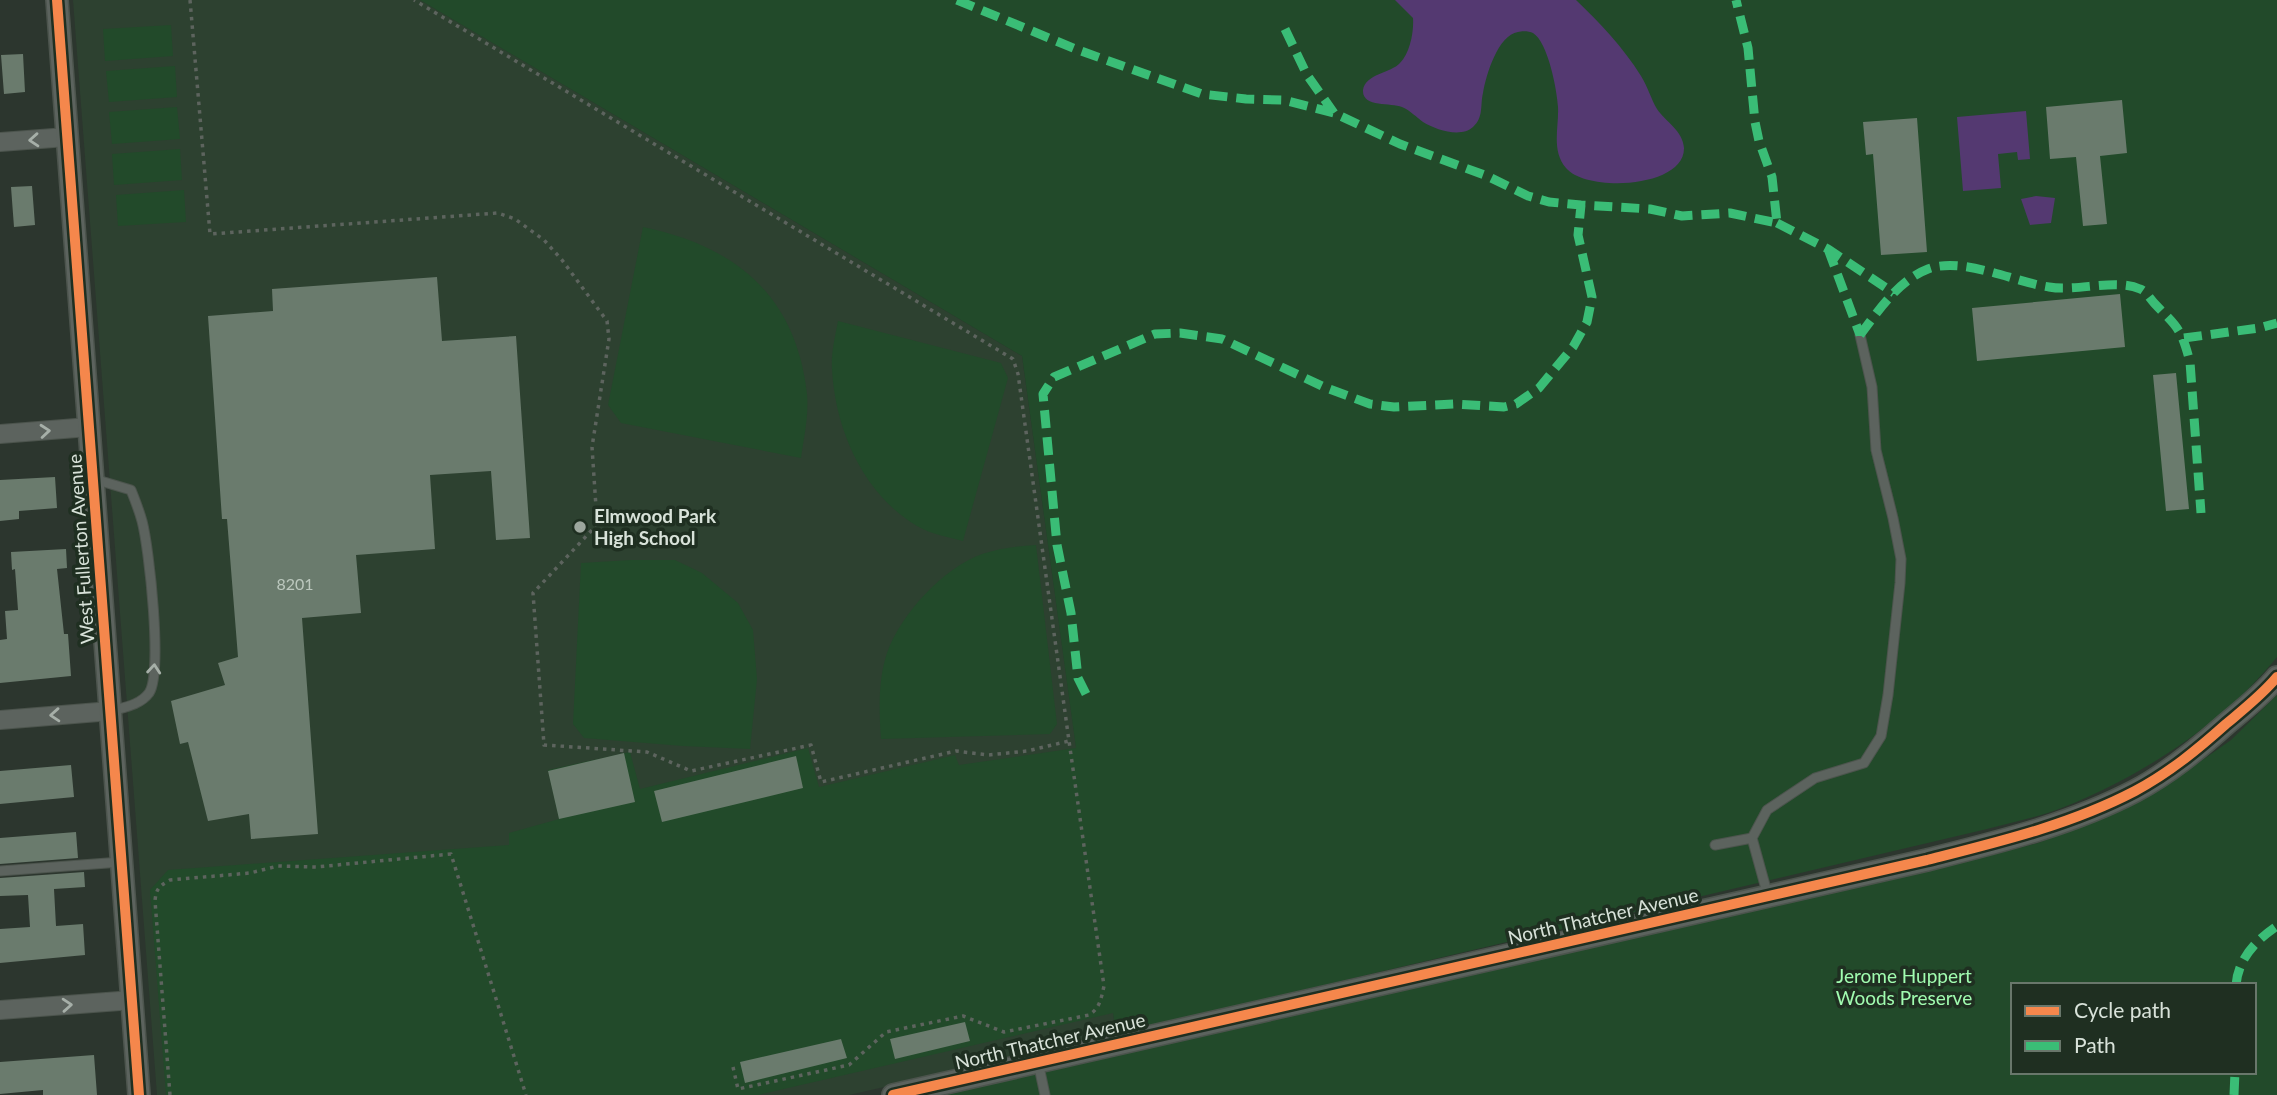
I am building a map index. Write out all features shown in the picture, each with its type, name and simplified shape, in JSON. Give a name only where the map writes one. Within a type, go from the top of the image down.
[{"type":"street","name":"West Fullerton Avenue","points":[[57,0],[139,1095]]},
{"type":"street","points":[[0,142],[67,137]]},
{"type":"street","points":[[0,434],[89,427]]},
{"type":"street","name":"North Thatcher Avenue","points":[[894,1095],[1768,896],[2002,841],[2059,824],[2136,790],[2179,764],[2277,677]]},
{"type":"street","points":[[0,720],[111,711]]},
{"type":"street","points":[[0,1010],[133,1000]]},
{"type":"lane","points":[[1768,896],[1752,838],[1767,810],[1815,778],[1864,763],[1881,736],[1891,670],[1900,559],[1876,450],[1872,387],[1860,335]]},
{"type":"lane","points":[[93,479],[131,490],[143,522],[152,580],[155,667],[151,690],[140,702],[111,711]]},
{"type":"lane","points":[[1715,845],[1752,838]]},
{"type":"lane","points":[[0,871],[122,862]]},
{"type":"lane","points":[[1038,1062],[1045,1095]]},
{"type":"path","points":[[190,0],[210,234],[498,213],[516,219],[544,240],[607,321],[609,340],[592,447],[597,522],[533,593],[544,745],[647,752],[691,771],[811,745],[821,782],[956,751],[988,755],[1027,751],[1069,741]]},
{"type":"path","points":[[414,0],[1013,359],[1018,374],[1104,986],[1101,1001],[1089,1015],[1004,1032],[963,1016],[886,1032],[849,1065],[738,1089],[733,1068]]},
{"type":"path","points":[[170,1095],[155,901],[156,891],[161,885],[170,880],[250,873],[278,866],[316,867],[451,853],[526,1095]]},
{"type":"shaded area","name":"Elmwood Park High School","points":[[73,0],[420,0],[1022,356],[1116,1034],[849,1095],[157,1095]]},
{"type":"shaded area","points":[[1395,0],[1576,0],[1627,55],[1657,109],[1681,137],[1684,148],[1680,161],[1669,172],[1633,182],[1593,181],[1577,176],[1566,168],[1557,146],[1558,107],[1551,67],[1543,46],[1530,32],[1511,35],[1499,48],[1487,76],[1479,119],[1468,130],[1441,130],[1423,122],[1402,107],[1367,100],[1363,90],[1368,80],[1400,63],[1411,42],[1413,18]]},
{"type":"shaded area","points":[[2026,111],[2030,159],[2018,160],[2017,152],[1998,154],[2001,188],[1963,191],[1957,117]]},
{"type":"shaded area","points":[[2036,196],[2055,198],[2051,223],[2030,225],[2021,199]]},
{"type":"green space","points":[[420,0],[2277,0],[2277,657],[2232,704],[2180,745],[2123,780],[2046,814],[1116,1034],[1113,1013],[758,1095],[166,1095],[150,890],[168,870],[509,845],[509,833],[559,819],[548,770],[630,752],[640,789],[808,748],[819,787],[955,755],[959,765],[1076,748],[1022,356]]},
{"type":"green space","points":[[171,25],[173,56],[105,61],[103,29]]},
{"type":"green space","points":[[175,66],[177,97],[109,102],[106,71]]},
{"type":"green space","points":[[177,107],[180,139],[112,144],[109,112]]},
{"type":"green space","points":[[180,149],[182,180],[114,185],[112,154]]},
{"type":"green space","points":[[184,190],[186,222],[118,226],[116,195]]},
{"type":"green space","points":[[643,227],[706,247],[732,262],[755,281],[775,303],[790,329],[801,359],[807,394],[807,418],[801,458],[621,423],[608,405]]},
{"type":"green space","points":[[838,321],[1001,363],[1008,378],[963,541],[922,529],[898,513],[881,496],[855,458],[846,437],[834,392],[832,357]]},
{"type":"green space","points":[[1036,545],[1057,724],[1050,734],[881,739],[880,696],[884,663],[894,638],[913,608],[938,581],[967,561],[996,550]]},
{"type":"green space","points":[[675,560],[702,573],[738,603],[753,630],[757,679],[750,749],[584,738],[573,724],[581,563]]},
{"type":"green space","name":"Jerome Huppert Woods Preserve","points":[[2277,695],[2277,1095],[941,1095],[1972,860],[2038,843],[2108,816],[2174,780],[2231,740]]},
{"type":"building","points":[[23,54],[25,92],[4,94],[1,55]]},
{"type":"building","points":[[2122,100],[2127,153],[2100,156],[2107,224],[2083,226],[2076,157],[2050,159],[2046,107]]},
{"type":"building","points":[[1917,118],[1927,252],[1881,255],[1873,154],[1866,155],[1863,122]]},
{"type":"building","points":[[32,186],[35,225],[14,227],[11,187]]},
{"type":"building","points":[[437,277],[442,341],[516,336],[530,538],[496,540],[491,471],[430,475],[435,549],[356,555],[361,613],[302,618],[318,834],[251,839],[249,814],[208,821],[188,742],[180,744],[171,701],[225,685],[218,663],[238,657],[227,519],[222,519],[208,316],[273,311],[272,289]]},
{"type":"building","points":[[2120,294],[2125,347],[1977,361],[1972,308]]},
{"type":"building","points":[[2176,373],[2189,509],[2166,511],[2153,375]]},
{"type":"building","points":[[55,477],[57,508],[19,511],[19,519],[0,521],[0,480]]},
{"type":"building","points":[[66,549],[67,568],[57,569],[64,634],[68,634],[71,676],[0,683],[0,640],[7,639],[5,611],[18,610],[11,552]]},
{"type":"building","points":[[624,753],[635,802],[559,819],[548,771]]},
{"type":"building","points":[[796,756],[803,788],[662,822],[654,791]]},
{"type":"building","points":[[71,765],[74,797],[0,804],[0,771]]},
{"type":"building","points":[[76,832],[78,858],[0,864],[0,838]]},
{"type":"building","points":[[84,872],[85,887],[54,889],[56,926],[83,924],[85,955],[0,963],[0,929],[30,927],[28,895],[0,896],[0,878]]},
{"type":"building","points":[[965,1022],[970,1041],[895,1059],[890,1039]]},
{"type":"building","points":[[841,1039],[847,1058],[745,1083],[740,1062]]},
{"type":"building","points":[[94,1055],[97,1095],[43,1095],[43,1090],[0,1094],[0,1062]]},
{"type":"marked path","points":[[957,0],[1078,50],[1202,94],[1284,100],[1334,113],[1400,144],[1549,202],[1650,209],[1682,216],[1730,213],[1777,223],[1772,177],[1755,122],[1748,48],[1736,0]]},
{"type":"marked path","points":[[1285,29],[1307,75],[1334,113]]},
{"type":"marked path","points":[[1086,694],[1078,678],[1071,613],[1057,545],[1043,394],[1054,377],[1155,334],[1180,333],[1222,339],[1324,387],[1370,404],[1394,407],[1454,404],[1504,407],[1516,404],[1539,388],[1573,347],[1587,322],[1592,297],[1578,235],[1581,205]]},
{"type":"marked path","points":[[1777,223],[1828,249],[1894,293]]},
{"type":"marked path","points":[[1828,249],[1860,335]]},
{"type":"marked path","points":[[1860,335],[1898,288],[1917,274],[1942,266],[1988,271],[2049,287],[2119,285],[2142,290],[2178,329],[2190,362],[2201,513]]},
{"type":"marked path","points":[[2184,338],[2277,323]]},
{"type":"marked path","points":[[2236,983],[2240,967],[2249,951],[2277,926]]},
{"type":"marked path","points":[[2234,1095],[2235,1074]]},
{"type":"cycle path","points":[[57,0],[139,1095]]},
{"type":"cycle path","points":[[893,1095],[1927,860],[2033,832],[2110,803],[2160,776],[2253,702],[2277,677]]},
{"type":"place","name":"Elmwood Park High School","points":[[580,527]]}]
